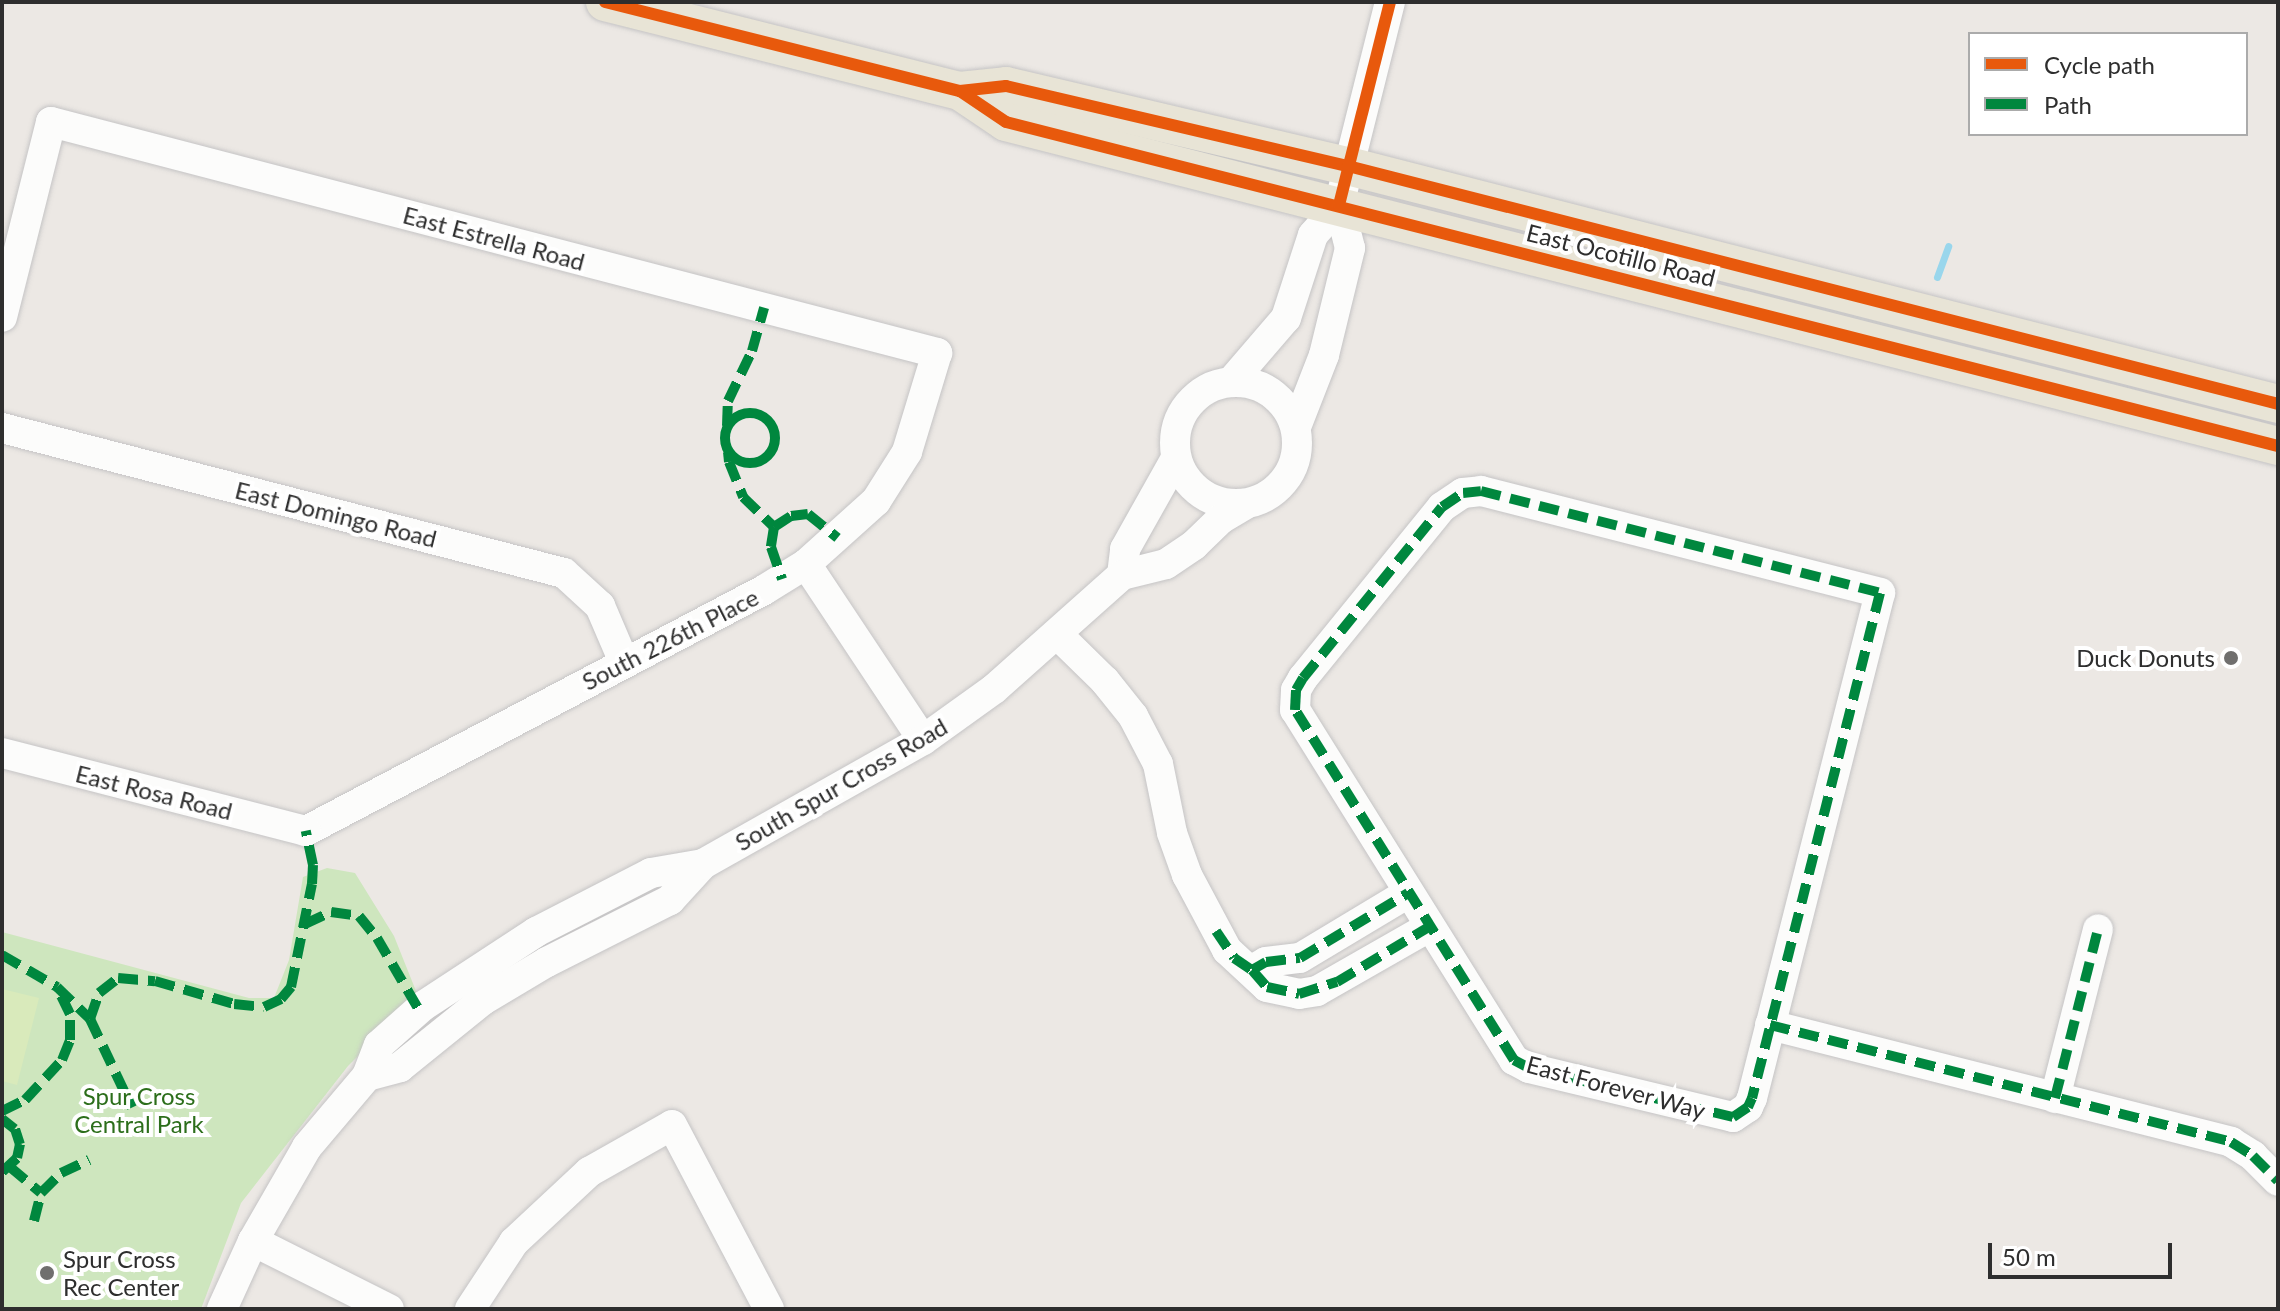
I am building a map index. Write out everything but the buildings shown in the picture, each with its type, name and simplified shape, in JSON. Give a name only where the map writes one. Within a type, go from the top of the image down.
[{"type":"main road","name":"East Ocotillo Road","points":[[605,2],[960,91],[1006,122],[2278,446]]},
{"type":"main road","name":"East Ocotillo Road","points":[[960,91],[1006,86],[1348,166],[2278,404]]},
{"type":"street","points":[[1231,382],[1286,318],[1313,235],[1339,205],[1390,2]]},
{"type":"street","name":"East Estrella Road","points":[[2,317],[51,122],[937,353]]},
{"type":"street","name":"South Spur Cross Road","points":[[222,1309],[253,1241],[307,1147],[367,1076],[379,1045],[423,1006],[475,969],[536,932],[651,873],[703,864],[923,740],[994,689],[1122,575],[1166,564],[1194,545],[1221,519],[1277,489],[1288,477],[1295,461],[1296,427],[1324,355],[1350,248],[1339,205]]},
{"type":"street","name":"South 226th Place","points":[[306,831],[764,590],[806,564],[876,501],[907,452],[937,353]]},
{"type":"street","points":[[1122,575],[1125,549],[1176,458],[1178,423],[1186,407],[1198,395],[1231,382],[1252,384],[1272,393],[1287,408],[1296,427]]},
{"type":"street","name":"East Domingo Road","points":[[2,428],[564,573],[600,606],[624,662]]},
{"type":"street","points":[[1176,458],[1184,475],[1203,494],[1228,504],[1246,504]]},
{"type":"street","name":"East Forever Way","points":[[1481,491],[1880,593],[1752,1098],[1741,1113],[1724,1116],[1520,1064],[1509,1055],[1429,927],[1304,728],[1293,699],[1303,678],[1452,498],[1481,491]]},
{"type":"street","points":[[806,564],[923,740]]},
{"type":"street","points":[[1057,634],[1105,681],[1133,716],[1158,764],[1172,833],[1187,875],[1227,950],[1241,965],[1252,970],[1258,979],[1279,992],[1317,991],[1429,927]]},
{"type":"street","name":"East Rosa Road","points":[[2,753],[306,831]]},
{"type":"street","points":[[1252,970],[1266,962],[1300,958],[1408,893]]},
{"type":"street","points":[[2055,1098],[2098,929]]},
{"type":"street","points":[[1770,1025],[2231,1142],[2275,1173]]},
{"type":"street","points":[[470,1309],[514,1242],[589,1172],[672,1125],[769,1309]]},
{"type":"street","points":[[253,1241],[389,1309]]},
{"type":"green space","name":"Spur Cross Central Park","points":[[327,868],[355,873],[394,936],[418,996],[348,1066],[241,1203],[201,1309],[2,1309],[2,932],[249,998],[274,998],[289,960],[303,877]]},
{"type":"green space","points":[[2,989],[39,998],[17,1085],[2,1081]]},
{"type":"waterway","points":[[1937,277],[1948,246]]},
{"type":"marked path","points":[[727,426],[728,401],[752,351],[764,308]]},
{"type":"marked path","points":[[750,413],[768,420],[775,438],[768,456],[750,463],[732,456],[725,438],[732,420],[750,413]]},
{"type":"marked path","points":[[728,452],[743,497],[774,527],[771,547],[782,579]]},
{"type":"marked path","points":[[1481,491],[1880,593],[1752,1098],[1748,1107],[1733,1117],[1529,1068],[1514,1060],[1295,710],[1296,690],[1303,678],[1442,507],[1463,493],[1481,491]]},
{"type":"marked path","points":[[774,527],[791,516],[808,514],[838,538]]},
{"type":"marked path","points":[[90,1019],[99,993],[118,978],[155,981],[234,1004],[264,1007],[281,999],[291,987],[312,884],[313,865],[306,831]]},
{"type":"marked path","points":[[1252,970],[1266,962],[1300,958],[1408,893]]},
{"type":"marked path","points":[[305,924],[331,912],[359,916],[377,938],[419,1010]]},
{"type":"marked path","points":[[1216,931],[1234,958],[1252,970],[1267,987],[1299,994],[1337,982],[1429,927]]},
{"type":"marked path","points":[[2055,1098],[2098,929]]},
{"type":"marked path","points":[[2,955],[57,987],[90,1019],[132,1108]]},
{"type":"marked path","points":[[2,1111],[25,1100],[62,1060],[70,1040],[70,1014],[59,991]]},
{"type":"marked path","points":[[1770,1025],[2231,1142],[2253,1156],[2278,1181]]},
{"type":"marked path","points":[[2,1119],[15,1129],[20,1144],[17,1158],[2,1172]]},
{"type":"marked path","points":[[10,1167],[41,1193],[61,1173],[89,1160]]},
{"type":"marked path","points":[[34,1221],[41,1193]]},
{"type":"cycle path","points":[[605,2],[960,91],[1006,86],[1348,166],[2278,404]]},
{"type":"cycle path","points":[[1339,205],[1390,2]]},
{"type":"cycle path","points":[[960,91],[1006,122],[2278,446]]},
{"type":"place","name":"Duck Donuts","points":[[2231,658]]},
{"type":"place","name":"Spur Cross Rec Center","points":[[47,1273]]}]
